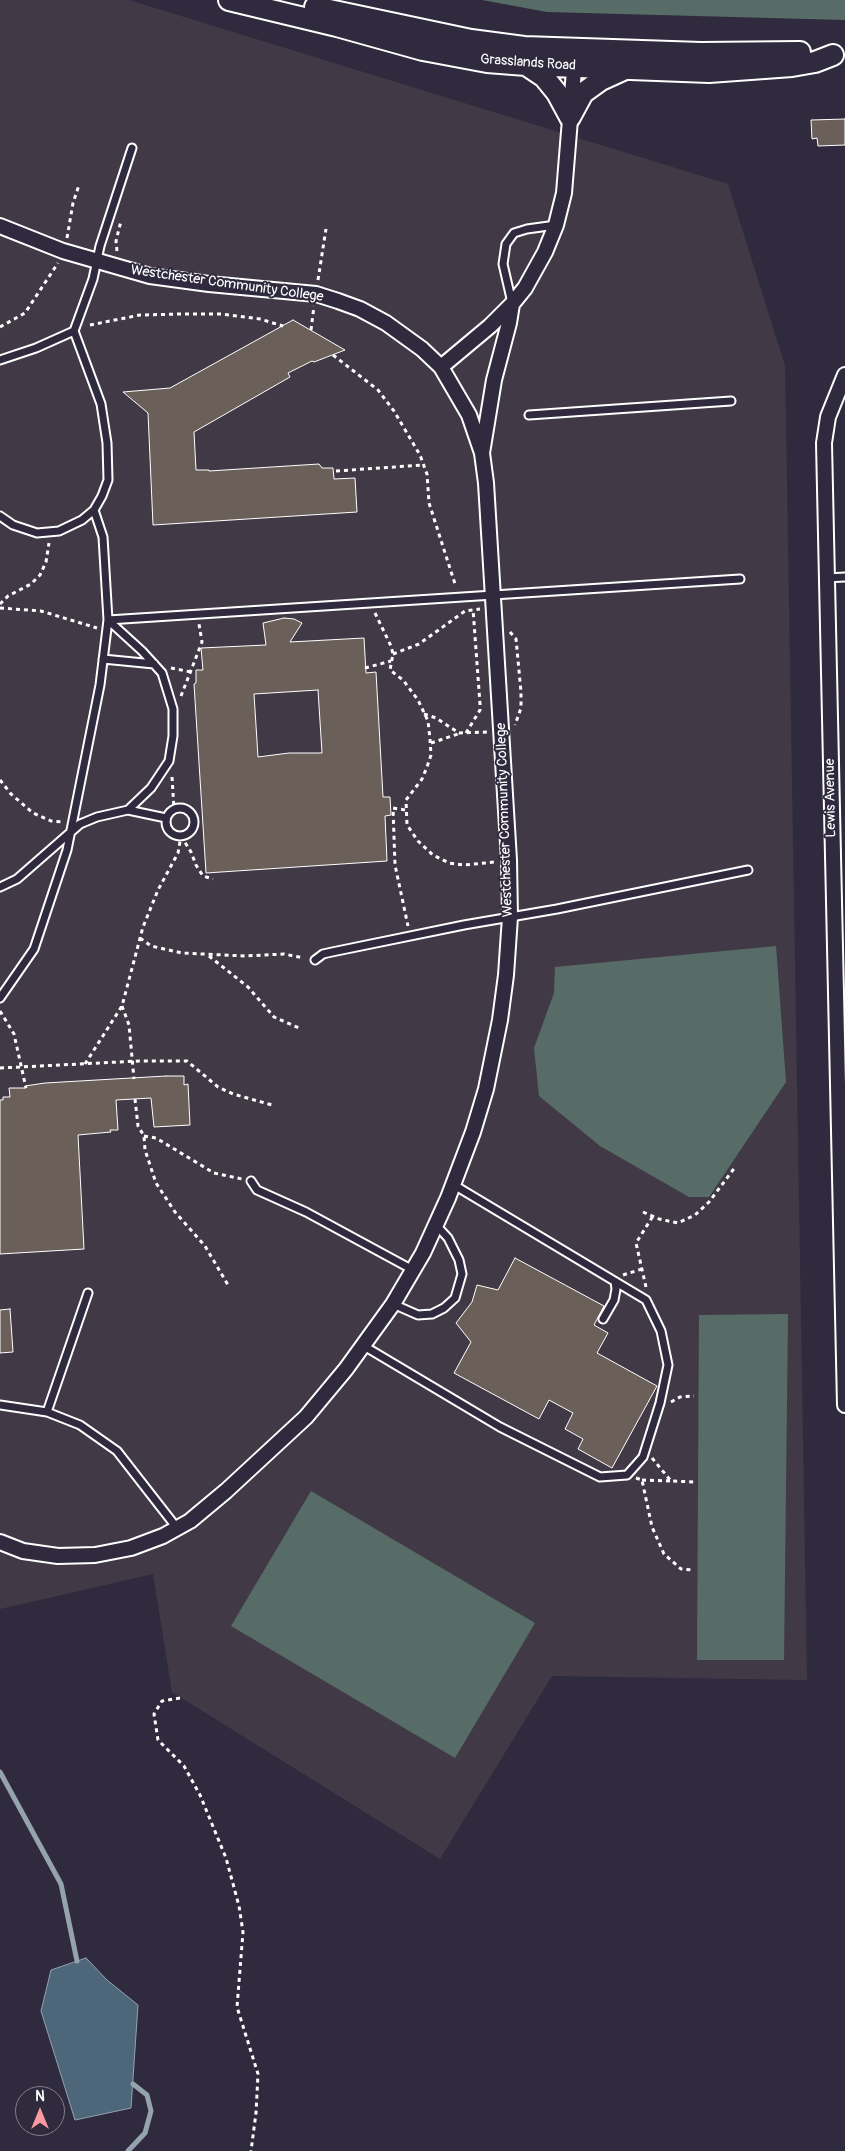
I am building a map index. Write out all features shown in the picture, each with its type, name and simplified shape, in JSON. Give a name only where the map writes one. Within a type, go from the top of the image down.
[{"type":"main road","name":"Grasslands Road","points":[[228,0],[337,26],[423,50],[487,62],[526,66],[575,57],[809,52],[839,55]]},
{"type":"main road","name":"Grasslands Road","points":[[281,0],[471,40],[524,47],[575,57],[623,70],[709,72],[815,62],[839,55]]},
{"type":"main road","points":[[526,66],[544,77],[557,93],[570,117]]},
{"type":"main road","points":[[570,117],[583,93],[601,80],[623,70]]},
{"type":"street","points":[[441,367],[490,326],[512,304],[535,272],[556,225],[564,192],[575,57]]},
{"type":"street","name":"Westchester Community College","points":[[0,226],[35,241],[97,262],[150,276],[209,284],[316,294],[360,308],[386,323],[422,349],[441,367],[469,415],[482,453],[486,483],[510,860],[510,917],[502,1002],[486,1089],[454,1185],[436,1226],[414,1271],[364,1346],[306,1417],[226,1491],[190,1521],[132,1548],[95,1555],[58,1556],[32,1552],[0,1542]]},
{"type":"street","points":[[482,453],[494,380],[510,323],[512,304]]},
{"type":"street","name":"Lewis Avenue","points":[[845,375],[828,417],[824,443],[845,1405]]},
{"type":"lane","points":[[0,516],[13,525],[37,533],[58,531],[82,520],[94,510],[108,480],[107,443],[101,404],[74,331],[93,279],[132,148]]},
{"type":"lane","points":[[512,304],[503,264],[506,244],[514,233],[556,225]]},
{"type":"lane","points":[[0,360],[36,348],[74,331]]},
{"type":"lane","points":[[529,415],[731,401]]},
{"type":"lane","points":[[0,998],[34,949],[67,850],[100,685],[108,620],[103,537],[94,510]]},
{"type":"lane","points":[[826,578],[845,577]]},
{"type":"lane","points":[[108,620],[740,579]]},
{"type":"lane","points":[[108,620],[142,651],[162,673],[174,710],[174,736],[169,761],[151,788],[128,810]]},
{"type":"lane","points":[[103,659],[154,664]]},
{"type":"lane","points":[[174,809],[188,810],[194,817],[192,830],[185,836],[169,831],[166,818],[174,809]]},
{"type":"lane","points":[[0,888],[17,880],[71,827],[97,817],[128,810],[166,818]]},
{"type":"lane","points":[[315,960],[323,954],[748,870]]},
{"type":"lane","points":[[251,1181],[257,1190],[306,1212],[414,1271]]},
{"type":"lane","points":[[364,1346],[500,1427],[600,1476],[627,1476],[644,1457],[658,1410],[668,1365],[661,1332],[646,1300],[454,1185]]},
{"type":"lane","points":[[393,1304],[418,1315],[432,1314],[444,1308],[455,1298],[462,1274],[459,1260],[448,1238],[436,1226]]},
{"type":"lane","points":[[603,1319],[614,1300],[615,1282]]},
{"type":"lane","points":[[47,1412],[88,1293]]},
{"type":"lane","points":[[0,1405],[47,1412],[80,1425],[117,1451],[177,1528]]},
{"type":"path","points":[[66,242],[73,203],[79,185]]},
{"type":"path","points":[[116,198],[121,224],[116,246],[120,256]]},
{"type":"path","points":[[317,286],[326,229]]},
{"type":"path","points":[[0,327],[25,313],[60,260]]},
{"type":"path","points":[[311,330],[315,303]]},
{"type":"path","points":[[90,325],[140,314],[222,314],[260,319],[283,326]]},
{"type":"path","points":[[334,355],[378,390],[408,433],[427,474],[429,503],[465,611]]},
{"type":"path","points":[[336,471],[423,465]]},
{"type":"path","points":[[0,606],[8,596],[26,587],[40,575],[46,562],[49,540]]},
{"type":"path","points":[[370,602],[391,646],[390,670],[403,680],[418,700],[428,721],[431,755],[422,779],[406,800],[407,825],[418,841],[433,855],[449,863],[464,864],[500,861]]},
{"type":"path","points":[[0,606],[41,611],[106,631]]},
{"type":"path","points":[[466,733],[480,710],[473,609]]},
{"type":"path","points":[[392,654],[419,644],[465,611],[483,609]]},
{"type":"path","points":[[174,710],[202,642],[197,613]]},
{"type":"path","points":[[509,631],[516,639],[521,692],[521,708],[512,730]]},
{"type":"path","points":[[365,668],[390,661]]},
{"type":"path","points":[[424,714],[436,718],[458,733]]},
{"type":"path","points":[[431,743],[458,733],[493,732]]},
{"type":"path","points":[[169,761],[174,809]]},
{"type":"path","points":[[0,780],[11,794],[33,813],[71,827]]},
{"type":"path","points":[[405,810],[393,808],[395,865],[410,936]]},
{"type":"path","points":[[181,836],[203,876],[213,879]]},
{"type":"path","points":[[86,1064],[122,1006],[140,938],[158,890],[178,853],[181,836]]},
{"type":"path","points":[[140,938],[152,946],[182,953],[245,956],[284,954],[315,960]]},
{"type":"path","points":[[207,954],[248,986],[274,1017],[299,1028]]},
{"type":"path","points":[[122,1006],[129,1025],[134,1079]]},
{"type":"path","points":[[0,1011],[14,1034],[26,1088]]},
{"type":"path","points":[[0,1068],[132,1061],[187,1061],[218,1087],[233,1094],[272,1105]]},
{"type":"path","points":[[136,1099],[138,1126],[144,1136],[145,1150],[156,1183],[175,1212],[205,1246],[228,1285]]},
{"type":"path","points":[[144,1136],[156,1138],[214,1173],[251,1181]]},
{"type":"path","points":[[643,1212],[678,1222],[695,1215],[736,1166]]},
{"type":"path","points":[[646,1300],[647,1290],[636,1243],[653,1216]]},
{"type":"path","points":[[658,1410],[680,1397],[694,1396]]},
{"type":"path","points":[[646,1450],[671,1481]]},
{"type":"path","points":[[627,1476],[642,1480],[695,1482]]},
{"type":"path","points":[[642,1480],[652,1527],[664,1554],[681,1569],[694,1570]]},
{"type":"path","points":[[180,1698],[162,1701],[154,1714],[158,1740],[184,1766],[200,1795],[226,1858],[239,1906],[243,1932],[237,2007],[258,2074],[256,2113],[251,2151]]},
{"type":"shaded area","points":[[0,0],[129,0],[728,184],[785,366],[807,1680],[552,1676],[440,1859],[172,1692],[153,1574],[0,1609]]},
{"type":"green space","points":[[482,0],[845,0],[845,20],[547,12]]},
{"type":"green space","points":[[776,946],[786,1082],[709,1197],[689,1197],[600,1146],[539,1096],[534,1048],[554,993],[555,967]]},
{"type":"green space","points":[[788,1314],[784,1660],[697,1660],[699,1315]]},
{"type":"green space","points":[[311,1491],[535,1623],[455,1758],[231,1626]]},
{"type":"water","points":[[86,1958],[107,1980],[138,2005],[131,2108],[75,2120],[41,2011],[51,1970]]},
{"type":"building","points":[[845,119],[845,145],[818,146],[817,138],[812,139],[811,120]]},
{"type":"building","points":[[293,320],[345,350],[314,362],[312,361],[288,373],[290,377],[194,432],[196,470],[209,471],[319,464],[322,468],[333,468],[334,479],[355,478],[357,512],[153,525],[148,413],[123,392],[170,388]]},
{"type":"building","points":[[284,618],[294,619],[302,623],[290,642],[364,638],[366,673],[376,672],[383,797],[390,797],[391,815],[385,816],[387,861],[206,873],[194,684],[196,683],[196,670],[203,670],[201,648],[266,645],[263,623]],"holes":[[[318,690],[322,753],[289,753],[258,757],[254,694]]]},
{"type":"building","points":[[184,1076],[184,1085],[188,1084],[190,1125],[154,1127],[151,1098],[116,1100],[118,1130],[78,1135],[84,1249],[0,1254],[0,1100],[3,1100],[3,1097],[10,1097],[9,1088],[26,1088],[25,1086],[45,1083]]},
{"type":"building","points":[[515,1258],[604,1306],[594,1325],[608,1333],[597,1353],[657,1386],[612,1468],[578,1449],[583,1439],[565,1429],[573,1413],[549,1400],[539,1419],[454,1373],[471,1342],[456,1323],[472,1302],[477,1285],[498,1290]]},
{"type":"building","points":[[10,1309],[13,1352],[0,1353],[0,1310]]},
{"type":"waterway","points":[[0,1772],[61,1884],[77,1961]]},
{"type":"waterway","points":[[128,2151],[145,2133],[151,2111],[147,2095],[133,2084]]}]
